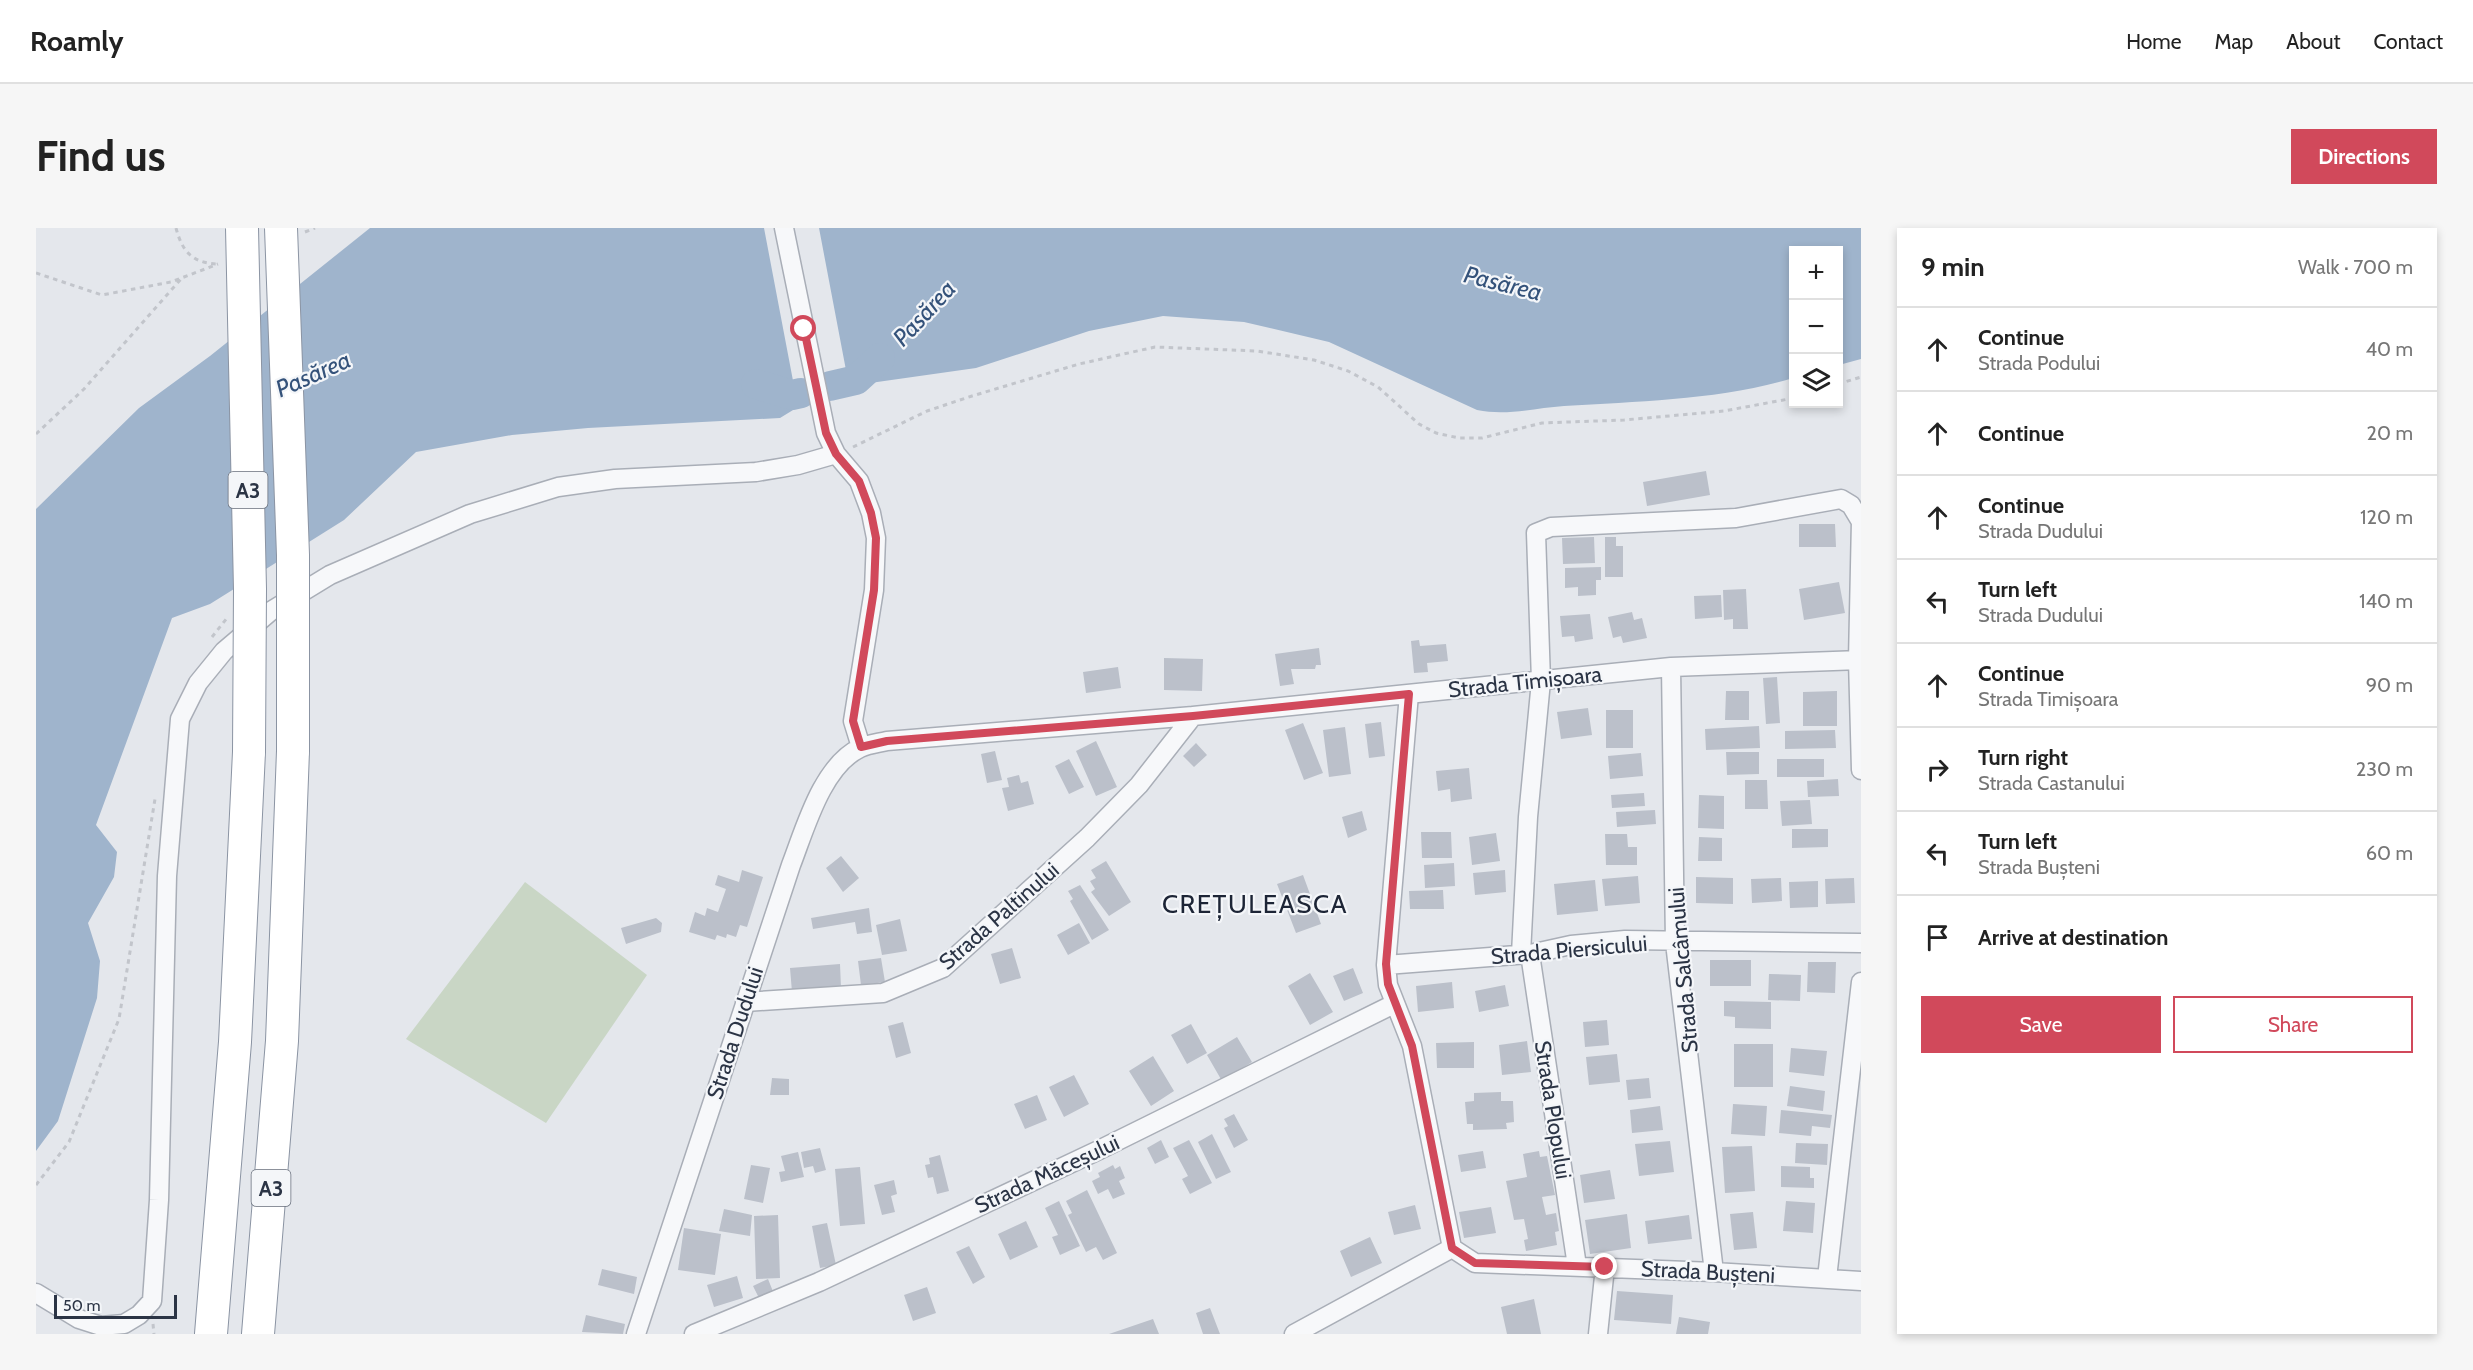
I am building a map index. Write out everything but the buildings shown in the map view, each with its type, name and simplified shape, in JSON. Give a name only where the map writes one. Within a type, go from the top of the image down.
[{"type":"highway","name":"A3","points":[[211,1334],[236,1042],[249,752],[250,577],[242,228]]},
{"type":"highway","name":"A3","points":[[258,1334],[282,1041],[293,751],[293,566],[281,228]]},
{"type":"street","points":[[784,228],[823,423],[842,461],[859,481],[866,497],[876,538],[874,590],[853,721],[861,747],[887,741],[1193,716]]},
{"type":"street","points":[[36,1293],[79,1319],[120,1329],[139,1315],[152,1301],[159,1200],[167,876],[180,719],[198,684],[224,651],[271,611],[330,575],[470,513],[558,487],[615,480],[756,472],[842,461]]},
{"type":"street","name":"Strada Plopului","points":[[1577,1266],[1526,954],[1528,817],[1541,681],[1534,543],[1536,533],[1542,529],[1736,518],[1841,499],[1851,505],[1861,520]]},
{"type":"street","points":[[1861,520],[1861,770]]},
{"type":"street","name":"Strada Timișoara","points":[[1193,716],[1671,667],[1860,660]]},
{"type":"street","name":"Strada Salcâmului","points":[[1671,667],[1676,943],[1714,1272]]},
{"type":"street","points":[[1294,1334],[1452,1248],[1412,1046],[1395,1004],[1386,964],[1409,694]]},
{"type":"street","name":"Strada Paltinului","points":[[745,1002],[883,993],[943,968],[1087,838],[1138,785],[1193,716]]},
{"type":"street","name":"Strada Dudului","points":[[636,1334],[791,865],[820,791],[846,758],[861,747]]},
{"type":"street","name":"Strada Piersicului","points":[[1386,964],[1526,954],[1571,945],[1625,940],[1676,943],[1861,943]]},
{"type":"street","points":[[1827,1278],[1861,982]]},
{"type":"street","name":"Strada Măceșului","points":[[694,1334],[819,1282],[1066,1166],[1395,1004]]},
{"type":"street","name":"Strada Bușteni","points":[[1452,1248],[1475,1263],[1714,1272],[1861,1281]]},
{"type":"street","points":[[1598,1334],[1605,1267]]},
{"type":"path","points":[[36,273],[102,295],[181,279],[218,264]]},
{"type":"path","points":[[36,434],[84,389],[181,279]]},
{"type":"path","points":[[842,461],[927,411],[1080,364],[1155,347],[1191,346],[1257,351],[1314,360],[1348,371],[1378,387],[1419,424],[1436,433],[1459,438],[1482,438],[1542,423],[1624,420],[1724,411],[1789,399]]},
{"type":"path","points":[[1843,383],[1861,377]]},
{"type":"path","points":[[211,638],[232,612]]},
{"type":"path","points":[[36,1185],[69,1142],[119,1019],[157,789]]},
{"type":"green space","points":[[525,882],[647,975],[546,1123],[406,1039]]},
{"type":"water","points":[[370,228],[764,228],[798,407],[780,418],[588,428],[512,435],[416,452],[344,520],[210,604],[172,618],[96,825],[117,852],[114,877],[88,923],[100,961],[97,998],[58,1121],[36,1151],[36,509],[139,408],[210,356]]},
{"type":"water","points":[[819,228],[1861,228],[1861,359],[1843,364],[1843,246],[1789,246],[1789,379],[1737,391],[1651,401],[1488,412],[1477,410],[1329,342],[1244,322],[1163,316],[1089,331],[976,368],[849,386]]},
{"type":"waterway","name":"Pasărea","points":[[830,386],[856,380],[880,358]]},
{"type":"waterway","name":"Pasărea","points":[[756,384],[792,395],[801,393]]},
{"type":"district","name":"CREȚULEASCA","points":[[1255,904]]},
{"type":"route","points":[[804,329],[826,433],[836,454],[859,481],[871,513],[876,538],[874,590],[853,721],[855,735],[861,747],[887,741],[1193,716],[1409,694],[1386,964],[1388,984],[1412,1046],[1452,1248],[1462,1257],[1475,1263],[1605,1267]]}]
